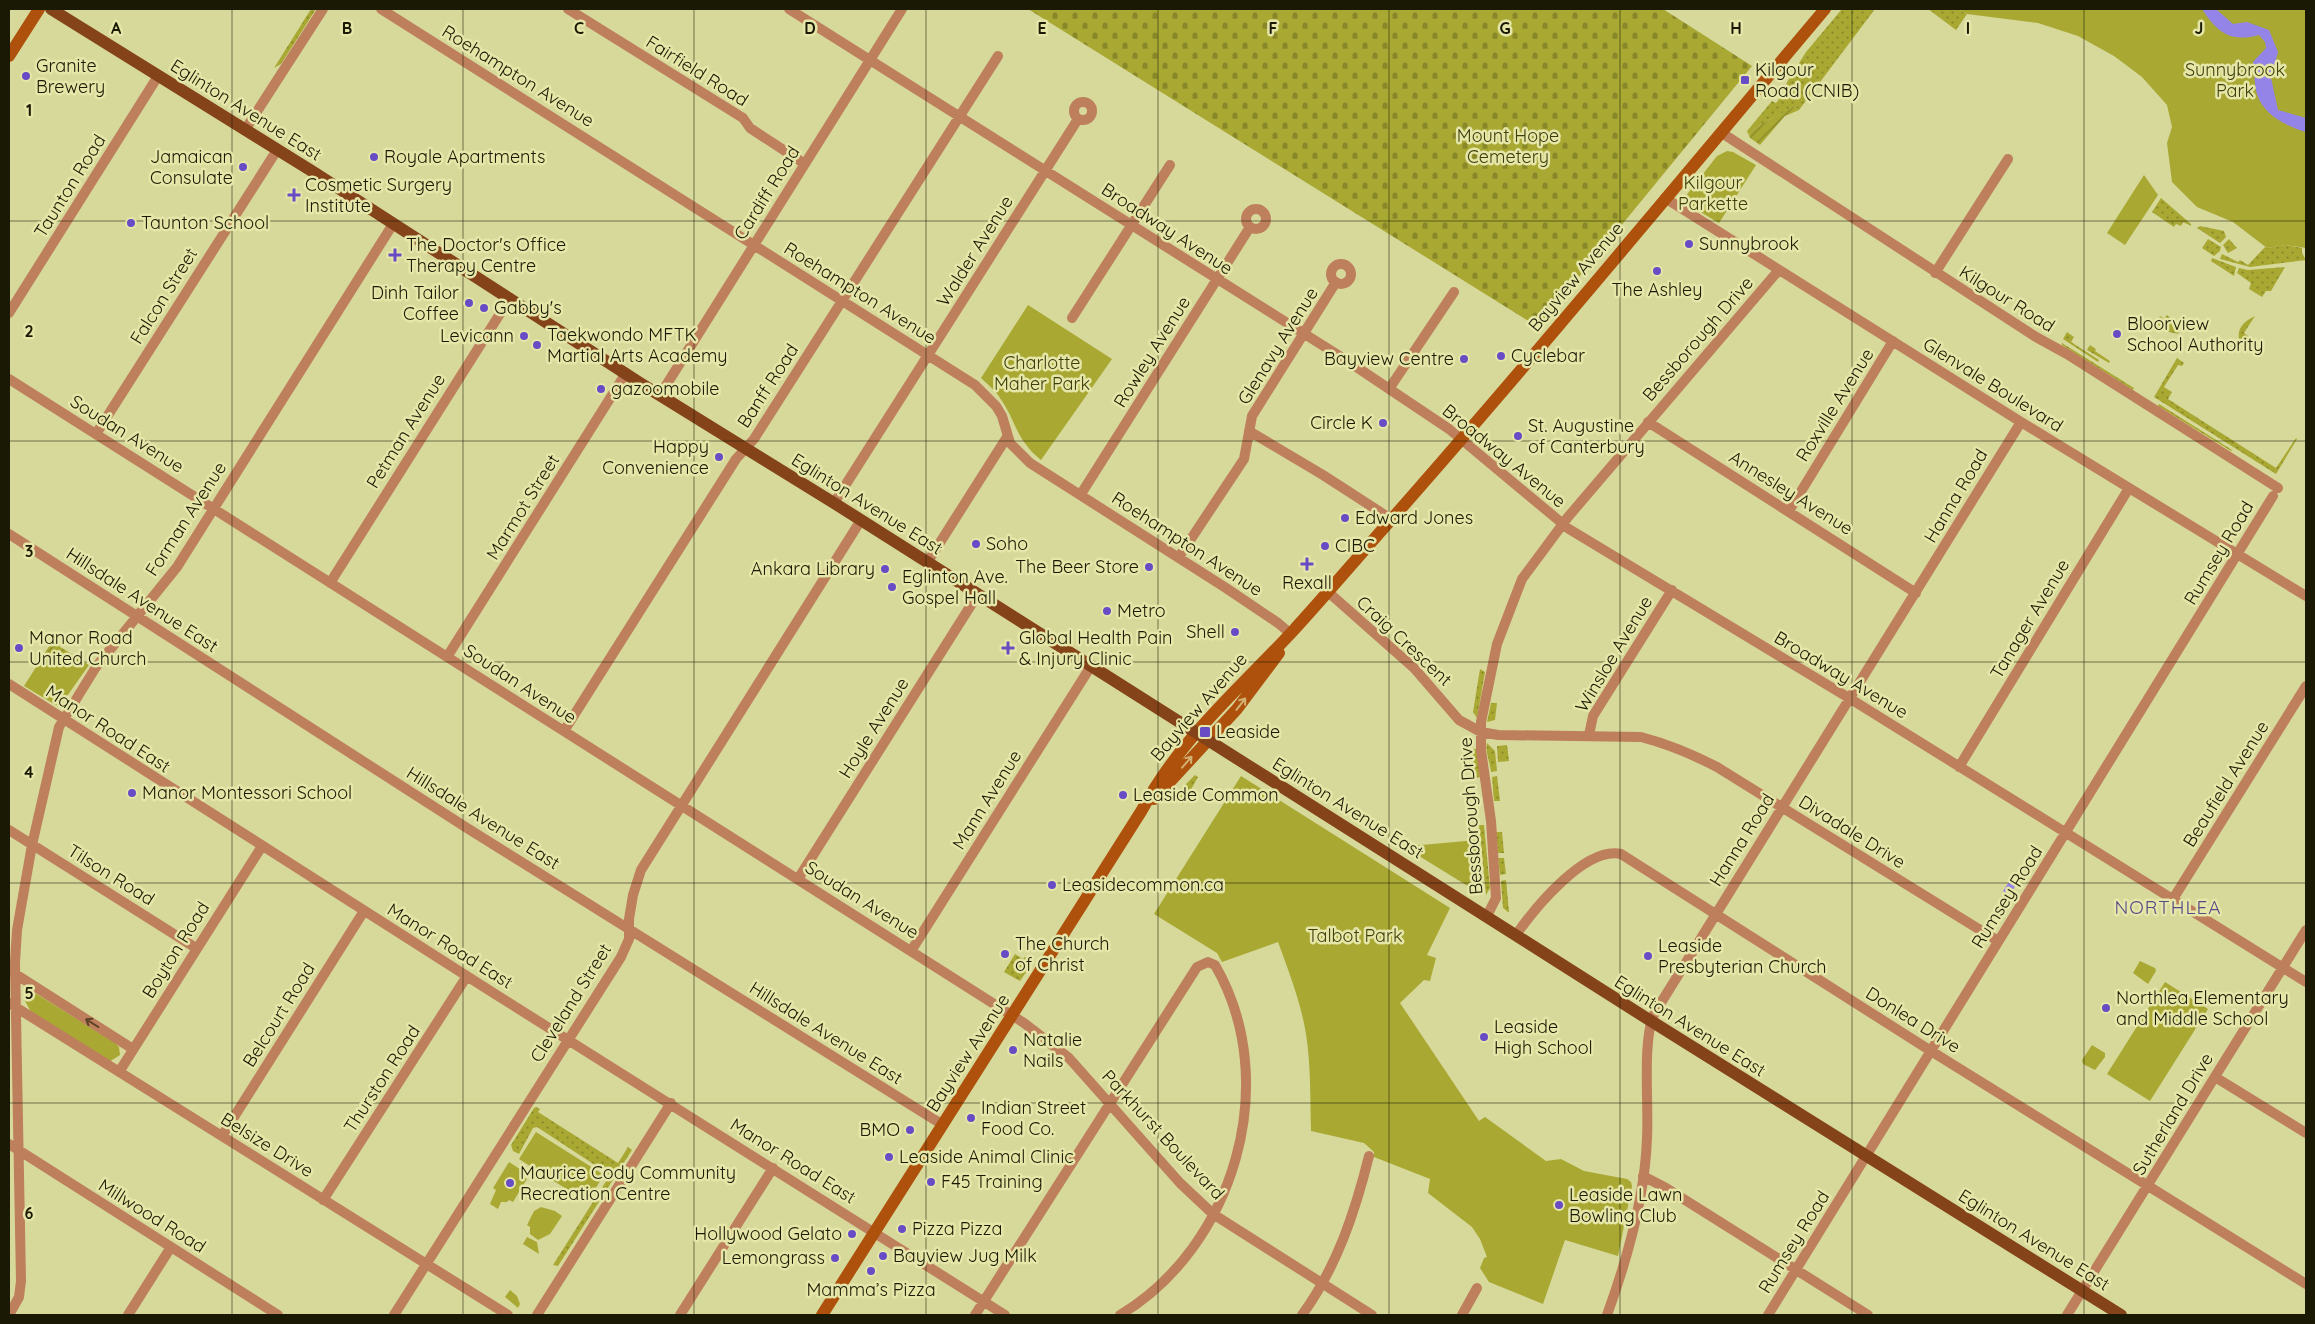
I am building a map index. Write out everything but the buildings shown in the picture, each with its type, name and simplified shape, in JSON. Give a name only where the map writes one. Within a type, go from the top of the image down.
[{"type":"main road","points":[[9,56],[39,9]]},
{"type":"main road","name":"Eglinton Avenue East","points":[[51,9],[1487,916],[1651,1022],[2121,1315]]},
{"type":"main road","name":"Bayview Avenue","points":[[822,1315],[1013,1016],[1142,810],[1155,786],[1196,733],[1290,634],[1461,438],[1722,133],[1825,9]]},
{"type":"main road","name":"Bayview Avenue","points":[[1142,810],[1237,709],[1270,666],[1290,634]]},
{"type":"street","points":[[245,130],[323,9]]},
{"type":"street","name":"Roehampton Avenue","points":[[381,9],[986,394],[1002,416],[1008,437],[1014,448],[1030,463],[1179,557],[1275,621],[1290,634]]},
{"type":"street","name":"Fairfield Road","points":[[568,9],[743,118],[750,128],[805,164]]},
{"type":"street","name":"Broadway Avenue","points":[[789,9],[960,115],[1217,281],[1390,389],[1461,438],[1562,524],[1849,698],[2065,834],[2306,982]]},
{"type":"street","name":"Cardiff Road","points":[[660,395],[902,9]]},
{"type":"street","name":"Banff Road","points":[[564,731],[732,467],[746,449],[842,302],[998,56]]},
{"type":"street","name":"Taunton Road","points":[[9,313],[158,76]]},
{"type":"street","name":"Walder Avenue","points":[[834,503],[1078,119]]},
{"type":"street","name":"Kilgour Road","points":[[1722,133],[2275,492]]},
{"type":"street","name":"Falcon Street","points":[[96,434],[277,150]]},
{"type":"street","points":[[1935,273],[2008,159]]},
{"type":"street","points":[[1072,318],[1170,165]]},
{"type":"street","name":"Glenvale Boulevard","points":[[1665,198],[1778,271],[2021,422],[2306,596]]},
{"type":"street","name":"Forman Avenue","points":[[9,1315],[19,1297],[21,1289],[20,1151],[12,972],[16,930],[32,845],[59,727],[96,667],[177,567],[393,224]]},
{"type":"street","name":"Rowley Avenue","points":[[1081,494],[1250,228]]},
{"type":"street","name":"Bessborough Drive","points":[[1487,916],[1496,898],[1491,821],[1481,732],[1487,690],[1497,644],[1522,579],[1562,524],[1778,271]]},
{"type":"street","name":"Glenavy Avenue","points":[[1179,557],[1244,460],[1252,416],[1336,282]]},
{"type":"street","points":[[1390,389],[1454,292]]},
{"type":"street","name":"Petman Avenue","points":[[330,583],[510,298]]},
{"type":"street","name":"Roxville Avenue","points":[[1789,511],[1893,341]]},
{"type":"street","name":"Marmot Street","points":[[447,657],[626,373]]},
{"type":"street","name":"Soudan Avenue","points":[[9,379],[1013,1016]]},
{"type":"street","name":"Annesley Avenue","points":[[1648,422],[1916,593]]},
{"type":"street","name":"Hanna Road","points":[[1607,1315],[1622,1275],[1643,1176],[1647,1140],[1649,1034],[1651,1022],[1781,807],[2021,422]]},
{"type":"street","points":[[1249,431],[1323,475],[1391,519]]},
{"type":"street","points":[[927,563],[1008,437]]},
{"type":"street","name":"Tanager Avenue","points":[[1959,767],[2129,488]]},
{"type":"street","name":"Rumsey Road","points":[[1768,1315],[2275,492]]},
{"type":"street","name":"Cleveland Street","points":[[394,1315],[622,956],[629,939],[633,895],[641,870],[861,520]]},
{"type":"street","name":"Hillsdale Avenue East","points":[[9,534],[629,929],[943,1125]]},
{"type":"street","name":"Winsloe Avenue","points":[[1589,735],[1593,716],[1672,590]]},
{"type":"street","name":"Craig Crescent","points":[[1327,592],[1414,668],[1459,720],[1481,732]]},
{"type":"street","name":"Hoyle Avenue","points":[[798,879],[978,594]]},
{"type":"street","name":"Mann Avenue","points":[[911,951],[1091,666]]},
{"type":"street","name":"Manor Road East","points":[[9,684],[364,911],[1006,1315]]},
{"type":"street","name":"Beaufield Avenue","points":[[2173,899],[2306,686]]},
{"type":"street","name":"Divadale Drive","points":[[1481,732],[1498,735],[1641,737],[1690,752],[1998,941]]},
{"type":"street","name":"Tilson Road","points":[[9,830],[196,948]]},
{"type":"street","name":"Boyton Road","points":[[119,1072],[262,846]]},
{"type":"street","name":"Donlea Drive","points":[[1516,935],[1539,905],[1561,883],[1588,862],[1607,854],[1615,853],[1628,857],[1931,1051],[2306,1284]]},
{"type":"street","name":"Belcourt Road","points":[[222,1136],[364,911]]},
{"type":"street","name":"Sutherland Drive","points":[[2067,1315],[2149,1186],[2214,1077],[2306,930]]},
{"type":"street","points":[[975,1315],[1197,967],[1206,962],[1212,963],[1222,977],[1238,1026],[1246,1082],[1244,1115],[1236,1159],[1214,1214],[1199,1240],[1172,1273],[1141,1300],[1120,1315]]},
{"type":"street","points":[[12,972],[133,1049]]},
{"type":"street","name":"Thurston Road","points":[[323,1200],[467,976]]},
{"type":"street","name":"Belsize Drive","points":[[13,1006],[508,1315]]},
{"type":"street","name":"Parkhurst Boulevard","points":[[1013,1016],[1051,1042],[1069,1058],[1180,1183],[1214,1214],[1372,1315]]},
{"type":"street","points":[[2214,1077],[2306,1133]]},
{"type":"street","points":[[537,1315],[671,1103]]},
{"type":"street","name":"Millwood Road","points":[[9,1144],[278,1315]]},
{"type":"street","points":[[1302,1315],[1322,1284],[1346,1235],[1369,1156]]},
{"type":"street","points":[[680,1315],[774,1168]]},
{"type":"street","points":[[1643,1176],[1666,1188],[1868,1315]]},
{"type":"street","points":[[128,1315],[170,1247]]},
{"type":"street","points":[[1462,1315],[1477,1288]]},
{"type":"green space","points":[[311,9],[316,9],[281,64],[274,68]]},
{"type":"green space","name":"Mount Hope Cemetery","points":[[1028,9],[1663,9],[1752,66],[1538,327]]},
{"type":"green space","points":[[1842,9],[1875,9],[1799,110],[1794,106],[1764,123],[1749,134],[1750,138],[1747,131],[1772,101],[1776,103],[1789,87],[1786,84],[1806,52]]},
{"type":"green space","points":[[1928,9],[1958,9],[1967,14],[1956,30]]},
{"type":"green space","name":"Sunnybrook Park","points":[[1958,9],[2306,9],[2306,248],[2286,245],[2267,248],[2233,222],[2197,207],[2172,182],[2167,143],[2172,127],[2167,105],[2142,77],[2114,56],[2078,36],[2038,23],[1967,14]]},
{"type":"green space","points":[[1794,106],[1799,110],[1785,116],[1760,145],[1750,138],[1749,134],[1757,127]]},
{"type":"green space","name":"Kilgour Parkette","points":[[1727,151],[1733,152],[1756,165],[1719,223],[1687,204],[1685,197],[1717,156]]},
{"type":"green space","points":[[2144,175],[2158,195],[2125,245],[2107,233]]},
{"type":"green space","points":[[2161,198],[2191,226],[2183,222],[2181,226],[2176,224],[2174,227],[2152,212]]},
{"type":"green space","points":[[2200,226],[2224,231],[2226,237],[2220,243],[2197,228]]},
{"type":"green space","points":[[2208,239],[2221,247],[2220,251],[2214,256],[2202,248]]},
{"type":"green space","points":[[2229,239],[2237,248],[2228,253],[2223,245]]},
{"type":"green space","points":[[2286,245],[2302,248],[2302,253],[2306,260],[2250,267],[2220,259],[2222,254],[2248,265],[2265,247]]},
{"type":"green space","points":[[2212,258],[2236,267],[2234,276],[2211,261]]},
{"type":"green space","points":[[2285,267],[2271,291],[2266,291],[2262,297],[2249,289],[2251,283],[2237,273],[2239,268],[2248,270]]},
{"type":"green space","name":"Charlotte Maher Park","points":[[1028,305],[1112,359],[1041,460],[1026,445],[998,395],[981,378]]},
{"type":"green space","points":[[2167,315],[2177,324],[2178,334],[2165,331],[2156,323],[2160,316],[2164,319]]},
{"type":"green space","points":[[2255,316],[2244,333],[2249,337],[2246,343],[2239,339],[2239,331],[2245,322]]},
{"type":"green space","points":[[2067,332],[2074,337],[2071,342],[2099,360],[2098,362],[2063,339]]},
{"type":"green space","points":[[2062,343],[2134,388],[2133,390],[2062,345]]},
{"type":"green space","points":[[2090,345],[2096,349],[2095,351],[2110,361],[2109,363],[2087,350]]},
{"type":"green space","points":[[2177,358],[2184,363],[2182,366],[2178,365],[2164,387],[2172,392],[2168,399],[2276,468],[2297,439],[2276,474],[2154,397]]},
{"type":"green space","points":[[2159,404],[2232,450],[2158,406]]},
{"type":"green space","points":[[52,642],[89,665],[60,706],[24,686]]},
{"type":"green space","points":[[52,642],[83,661],[78,662],[54,647],[42,664],[39,662]]},
{"type":"green space","points":[[1480,669],[1485,672],[1477,718],[1473,712]]},
{"type":"green space","points":[[1491,703],[1497,703],[1495,720],[1487,722]]},
{"type":"green space","points":[[1487,743],[1495,751],[1497,771],[1491,772]]},
{"type":"green space","points":[[1507,745],[1509,761],[1498,762],[1497,746]]},
{"type":"green space","points":[[1472,749],[1477,749],[1480,777],[1475,778]]},
{"type":"green space","points":[[1195,775],[1198,777],[1183,804],[1172,798]]},
{"type":"green space","name":"Talbot Park","points":[[1241,776],[1450,908],[1427,955],[1436,958],[1430,981],[1424,980],[1400,1003],[1479,1121],[1485,1117],[1546,1161],[1561,1159],[1584,1171],[1627,1179],[1631,1182],[1632,1186],[1618,1256],[1565,1240],[1543,1304],[1489,1282],[1480,1268],[1484,1258],[1487,1257],[1480,1239],[1472,1227],[1428,1193],[1430,1179],[1374,1157],[1374,1152],[1364,1143],[1311,1131],[1310,1070],[1304,1022],[1278,942],[1222,962],[1217,953],[1154,914]]},
{"type":"green space","points":[[1497,776],[1500,801],[1494,801],[1492,777]]},
{"type":"green space","points":[[1479,825],[1484,825],[1490,888],[1486,895]]},
{"type":"green space","points":[[1496,832],[1502,832],[1504,853],[1498,853]]},
{"type":"green space","points":[[1477,840],[1482,890],[1479,893],[1411,851],[1410,846]]},
{"type":"green space","points":[[1498,858],[1504,858],[1506,874],[1500,875]]},
{"type":"green space","points":[[1506,880],[1509,912],[1503,908],[1501,881]]},
{"type":"green space","points":[[1015,954],[1023,959],[1025,957],[1031,959],[1033,962],[1020,981],[1004,972]]},
{"type":"green space","points":[[2140,961],[2155,968],[2156,971],[2148,984],[2133,973]]},
{"type":"green space","points":[[2165,982],[2208,1009],[2150,1101],[2107,1074]]},
{"type":"green space","points":[[32,991],[115,1043],[119,1047],[120,1055],[109,1062],[31,1012],[24,999],[28,992]]},
{"type":"green space","points":[[2092,1045],[2105,1053],[2105,1057],[2095,1070],[2083,1064],[2082,1060]]},
{"type":"green space","points":[[536,1107],[540,1109],[538,1112],[618,1163],[628,1147],[632,1150],[558,1266],[553,1265],[610,1175],[537,1127],[533,1128],[519,1154],[513,1151],[511,1145]]},
{"type":"green space","points":[[536,1132],[604,1175],[587,1202],[519,1159]]},
{"type":"green space","name":"Maurice Cody Community Recreation Centre","points":[[509,1162],[526,1173],[524,1177],[527,1179],[513,1202],[509,1200],[501,1202],[498,1209],[490,1204],[496,1190],[493,1188]]},
{"type":"green space","points":[[541,1207],[555,1211],[562,1216],[550,1234],[538,1240],[530,1234],[530,1227],[527,1225],[534,1211]]},
{"type":"green space","points":[[527,1237],[537,1242],[539,1254],[523,1244]]},
{"type":"green space","points":[[510,1290],[517,1296],[520,1304],[518,1308],[505,1297]]},
{"type":"shaded area","points":[[2202,9],[2216,9],[2233,24],[2247,22],[2269,30],[2278,52],[2271,78],[2278,110],[2306,118],[2306,132],[2291,127],[2277,119],[2260,102],[2256,90],[2253,62],[2266,48],[2265,42],[2259,35],[2240,38],[2225,34],[2213,24]]},
{"type":"shaded area","points":[[2011,879],[2017,883],[2010,895],[2003,891]]},
{"type":"place","name":"Granite Brewery","points":[[26,76]]},
{"type":"place","name":"Kilgour Road (CNIB)","points":[[1745,80]]},
{"type":"place","name":"Royale Apartments","points":[[374,157]]},
{"type":"place","name":"Jamaican Consulate","points":[[243,167]]},
{"type":"place","name":"Cosmetic Surgery Institute","points":[[294,195]]},
{"type":"place","name":"Taunton School","points":[[131,223]]},
{"type":"place","name":"Sunnybrook","points":[[1689,244]]},
{"type":"place","name":"The Doctor's Office Therapy Centre","points":[[395,255]]},
{"type":"place","name":"The Ashley","points":[[1657,271]]},
{"type":"place","name":"Dinh Tailor Coffee","points":[[469,303]]},
{"type":"place","name":"Gabby's","points":[[484,308]]},
{"type":"place","name":"Bloorview School Authority","points":[[2117,334]]},
{"type":"place","name":"Levicann","points":[[524,336]]},
{"type":"place","name":"Taekwondo MFTK Martial Arts Academy","points":[[537,345]]},
{"type":"place","name":"Cyclebar","points":[[1501,356]]},
{"type":"place","name":"Bayview Centre","points":[[1464,359]]},
{"type":"place","name":"gazoomobile","points":[[601,389]]},
{"type":"place","name":"Circle K","points":[[1383,423]]},
{"type":"place","name":"St. Augustine of Canterbury","points":[[1518,436]]},
{"type":"place","name":"Happy Convenience","points":[[719,457]]},
{"type":"place","name":"Edward Jones","points":[[1345,518]]},
{"type":"place","name":"Soho","points":[[976,544]]},
{"type":"place","name":"CIBC","points":[[1325,546]]},
{"type":"place","name":"Rexall","points":[[1307,564]]},
{"type":"place","name":"The Beer Store","points":[[1149,567]]},
{"type":"place","name":"Ankara Library","points":[[885,569]]},
{"type":"place","name":"Eglinton Ave. Gospel Hall","points":[[892,587]]},
{"type":"place","name":"Metro","points":[[1107,611]]},
{"type":"place","name":"Shell","points":[[1235,632]]},
{"type":"place","name":"Manor Road United Church","points":[[19,648]]},
{"type":"place","name":"Global Health Pain & Injury Clinic","points":[[1008,648]]},
{"type":"place","name":"Leaside","points":[[1205,732]]},
{"type":"place","name":"Manor Montessori School","points":[[132,793]]},
{"type":"place","name":"Leaside Common","points":[[1123,795]]},
{"type":"place","name":"Leasidecommon.ca","points":[[1052,885]]},
{"type":"place","name":"The Church of Christ","points":[[1005,954]]},
{"type":"place","name":"Leaside Presbyterian Church","points":[[1648,956]]},
{"type":"place","name":"Northlea Elementary and Middle School","points":[[2106,1008]]},
{"type":"place","name":"Leaside High School","points":[[1484,1037]]},
{"type":"place","name":"Natalie Nails","points":[[1013,1050]]},
{"type":"place","name":"Indian Street Food Co.","points":[[971,1118]]},
{"type":"place","name":"BMO","points":[[910,1130]]},
{"type":"place","name":"Leaside Animal Clinic","points":[[889,1157]]},
{"type":"place","name":"F45 Training","points":[[931,1182]]},
{"type":"place","name":"Maurice Cody Community Recreation Centre","points":[[510,1183]]},
{"type":"place","name":"Leaside Lawn Bowling Club","points":[[1559,1205]]},
{"type":"place","name":"Pizza Pizza","points":[[902,1229]]},
{"type":"place","name":"Hollywood Gelato","points":[[852,1234]]},
{"type":"place","name":"Bayview Jug Milk","points":[[883,1256]]},
{"type":"place","name":"Lemongrass","points":[[835,1258]]},
{"type":"place","name":"Mamma’s Pizza","points":[[871,1271]]},
{"type":"district","name":"NORTHLEA","points":[[2168,907]]}]
